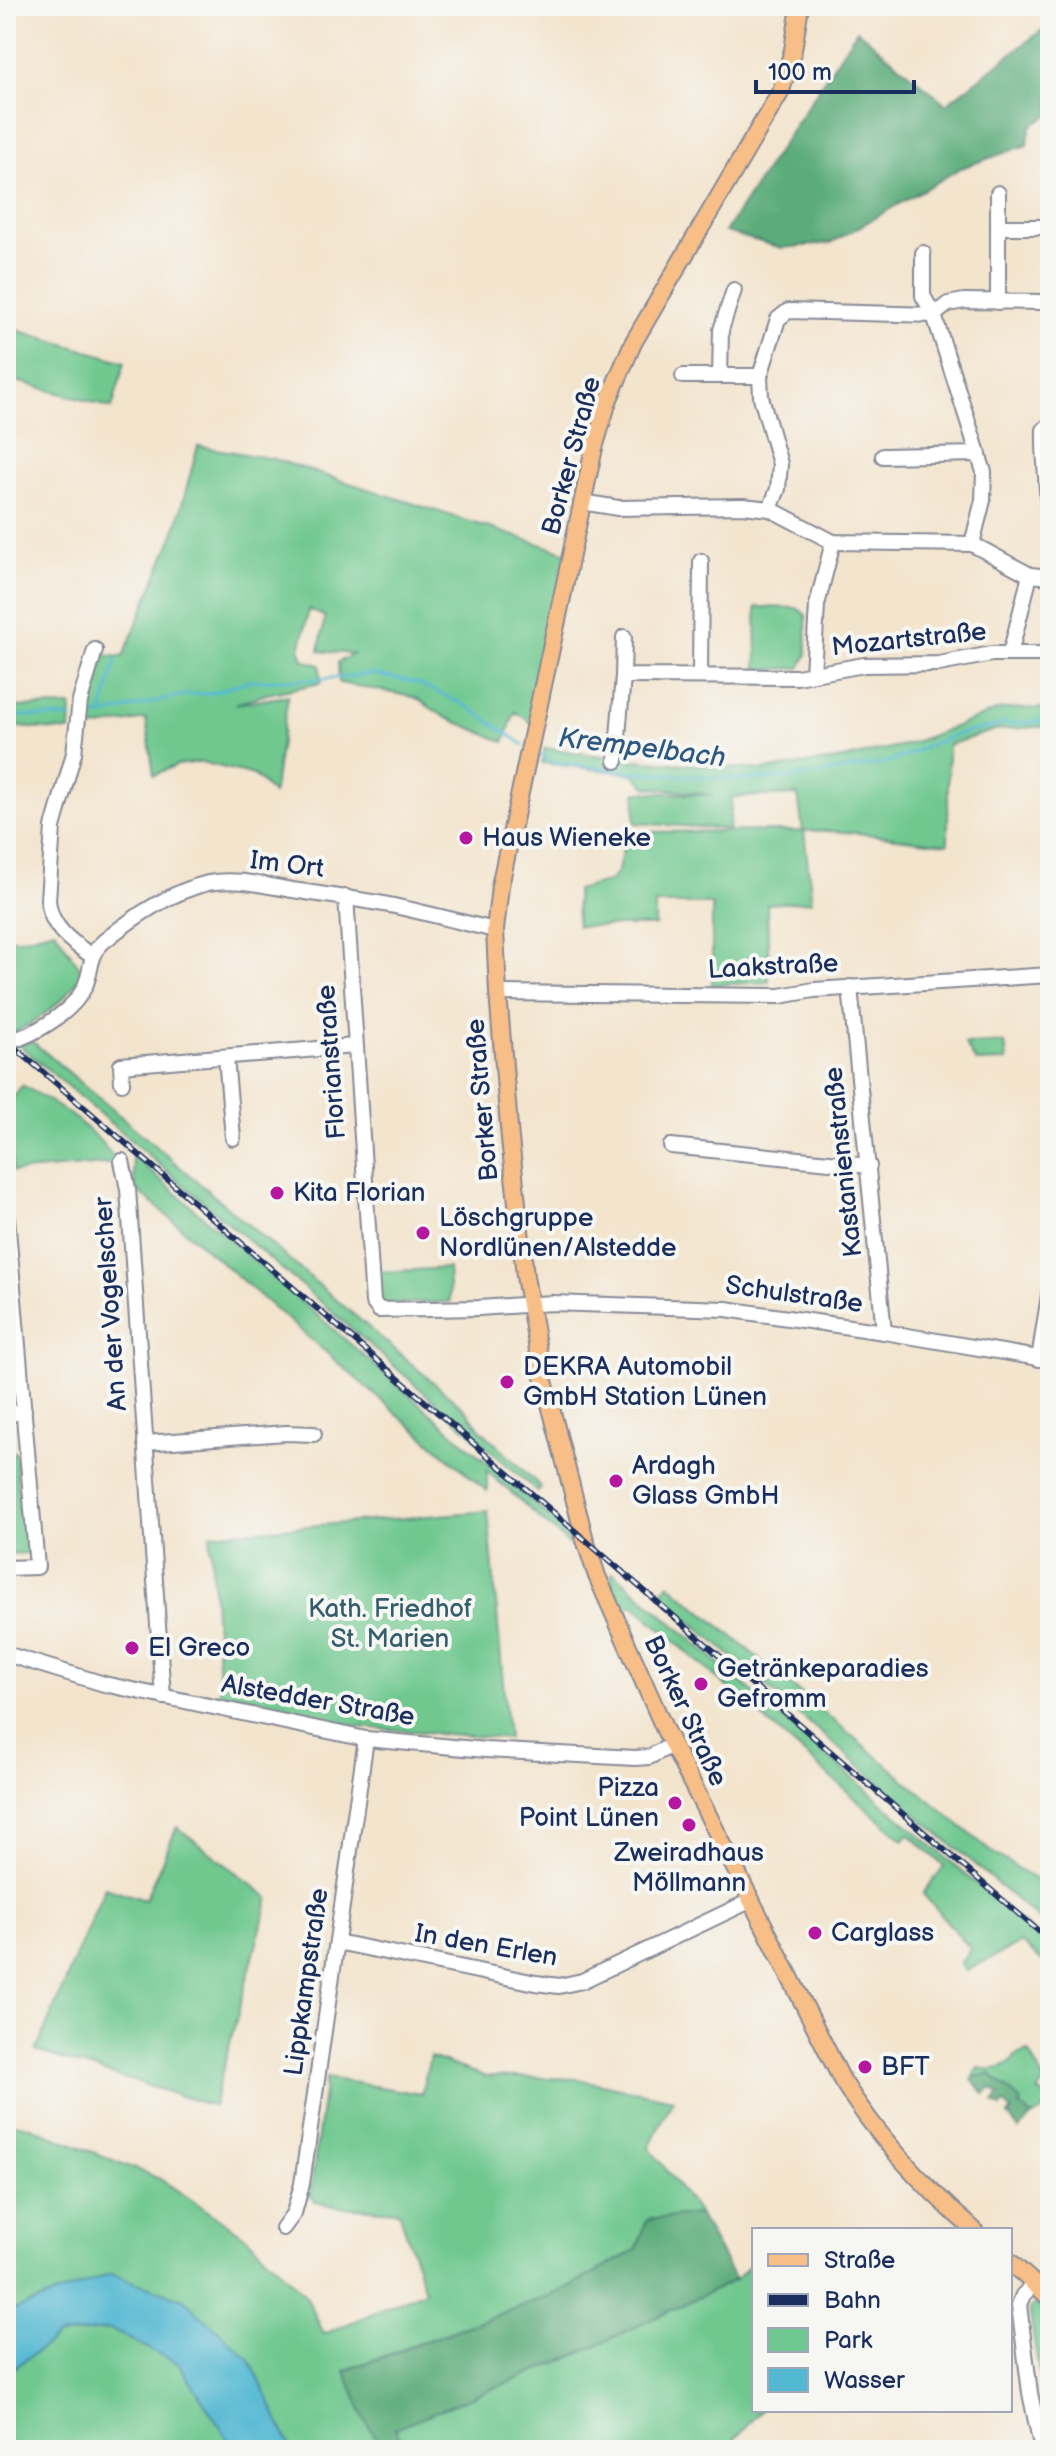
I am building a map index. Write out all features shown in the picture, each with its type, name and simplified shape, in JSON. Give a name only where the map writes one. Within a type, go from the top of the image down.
[{"type":"main road","name":"Borker Straße","points":[[800,6],[788,73],[781,91],[667,282],[616,380],[594,448],[500,886],[495,930],[498,993],[510,1139],[530,1305],[554,1425],[590,1557],[672,1745],[857,2105],[900,2158],[972,2228]]},
{"type":"main road","points":[[1012,2264],[1050,2298]]},
{"type":"street","points":[[998,193],[998,302]]},
{"type":"street","points":[[998,227],[1050,227]]},
{"type":"street","points":[[923,253],[923,296],[934,315],[979,454],[985,486],[972,544]]},
{"type":"street","points":[[720,376],[721,330],[734,290]]},
{"type":"street","points":[[770,509],[780,475],[778,456],[761,397],[760,376],[778,319],[788,311],[934,315],[948,304],[1043,302]]},
{"type":"street","points":[[683,376],[760,376]]},
{"type":"street","points":[[1050,424],[1044,430],[1043,461],[1048,473],[1050,518]]},
{"type":"street","points":[[883,456],[979,454]]},
{"type":"street","points":[[582,502],[618,508],[743,506],[770,509],[833,542],[972,544],[1030,575],[1050,577]]},
{"type":"street","name":"Mozartstraße","points":[[813,674],[817,605],[833,542]]},
{"type":"street","points":[[700,676],[701,561]]},
{"type":"street","name":"Mozartstraße","points":[[1010,654],[1030,575]]},
{"type":"street","points":[[616,761],[624,637]]},
{"type":"street","points":[[20,1038],[56,1018],[78,998],[86,985],[92,956],[70,941],[55,922],[48,900],[53,827],[74,753],[77,718],[95,650]]},
{"type":"street","name":"Mozartstraße","points":[[623,676],[797,677],[864,665],[939,664],[992,654],[1050,654]]},
{"type":"street","name":"Im Ort","points":[[92,956],[103,942],[150,910],[183,892],[211,882],[253,883],[346,897],[495,930]]},
{"type":"street","name":"Florianstraße","points":[[346,897],[375,1307],[384,1311],[530,1305]]},
{"type":"street","name":"Laakstraße","points":[[498,993],[773,996],[850,987],[1050,975]]},
{"type":"street","name":"Kastanienstraße","points":[[850,987],[884,1332]]},
{"type":"street","points":[[122,1083],[121,1065],[355,1046]]},
{"type":"street","points":[[226,1057],[233,1138]]},
{"type":"street","points":[[671,1146],[869,1166]]},
{"type":"street","name":"An der Vogelscher","points":[[122,1161],[128,1189],[163,1697]]},
{"type":"street","points":[[6,1206],[13,1370],[24,1410],[37,1567],[6,1568]]},
{"type":"street","points":[[1044,1360],[1050,1289]]},
{"type":"street","name":"Schulstraße","points":[[530,1305],[552,1303],[726,1309],[1044,1360]]},
{"type":"street","points":[[6,1416],[24,1410]]},
{"type":"street","name":"An der Vogelscher","points":[[145,1443],[286,1433],[314,1434]]},
{"type":"street","name":"Alstedder Straße","points":[[6,1654],[78,1678],[366,1739],[486,1750],[635,1758],[649,1757],[672,1745]]},
{"type":"street","name":"Lippkampstraße","points":[[283,2228],[294,2213],[302,2184],[366,1739]]},
{"type":"street","name":"In den Erlen","points":[[337,1942],[559,1986],[594,1976],[752,1900]]},
{"type":"street","points":[[1034,2284],[1023,2295],[1019,2305],[1033,2414],[1042,2450]]},
{"type":"green space","points":[[1050,24],[1050,114],[1031,126],[1027,145],[961,168],[831,243],[782,248],[725,232],[857,30],[946,104]]},
{"type":"green space","points":[[6,327],[125,362],[112,408],[6,378]]},
{"type":"green space","points":[[198,446],[274,459],[571,554],[534,724],[515,712],[504,742],[445,717],[414,697],[339,683],[338,662],[353,654],[319,651],[325,617],[309,609],[300,650],[303,660],[320,665],[321,683],[235,704],[288,696],[273,794],[254,775],[201,762],[177,765],[154,775],[146,719],[88,729],[104,655],[123,657],[174,534]]},
{"type":"green space","points":[[756,607],[797,608],[806,615],[807,654],[800,668],[757,670]]},
{"type":"green space","points":[[71,706],[70,731],[6,726],[6,707]]},
{"type":"green space","points":[[1050,708],[1050,726],[995,730],[948,745],[948,844],[858,833],[804,831],[812,901],[767,904],[769,982],[712,985],[712,904],[655,904],[655,926],[577,926],[576,890],[611,881],[618,870],[628,828],[632,832],[803,831],[798,795],[732,797],[729,829],[635,823],[636,792],[712,795],[646,787],[634,774],[542,763],[545,748],[621,759],[763,770],[843,759],[912,743],[1001,709]]},
{"type":"green space","points":[[55,930],[83,973],[53,1008],[14,1033],[6,1027],[6,938],[20,939]]},
{"type":"green space","points":[[32,1041],[467,1411],[481,1430],[541,1487],[538,1492],[19,1045]]},
{"type":"green space","points":[[1005,1043],[1007,1061],[976,1062],[965,1044]]},
{"type":"green space","points":[[22,1085],[87,1128],[117,1163],[13,1172],[6,1108]]},
{"type":"green space","points":[[132,1155],[565,1530],[572,1547],[487,1471],[487,1491],[135,1188]]},
{"type":"green space","points":[[448,1268],[450,1302],[381,1304],[379,1272]]},
{"type":"green space","points":[[16,1452],[19,1516],[28,1516],[29,1553],[6,1554],[6,1453]]},
{"type":"green space","name":"Kath. Friedhof St. Marien","points":[[488,1511],[508,1739],[359,1727],[220,1698],[210,1534]]},
{"type":"green space","points":[[613,1572],[1050,1947],[1050,1967],[1021,1943],[966,1971],[960,1964],[970,1948],[923,1894],[944,1866],[909,1834],[903,1840],[633,1605],[624,1609],[610,1578]]},
{"type":"green space","points":[[669,1584],[992,1852],[1050,1889],[1050,1929],[660,1595]]},
{"type":"green space","points":[[177,1827],[269,1898],[213,2106],[36,2051],[105,1887],[145,1900]]},
{"type":"green space","points":[[1028,2051],[1045,2082],[1038,2091],[1050,2100],[1041,2112],[1031,2117],[991,2074],[973,2077],[979,2068],[1000,2068],[1009,2064],[1016,2055]]},
{"type":"green space","points":[[430,2057],[484,2076],[577,2079],[673,2099],[649,2147],[699,2214],[647,2220],[637,2249],[562,2291],[346,2370],[394,2428],[576,2355],[735,2280],[752,2264],[752,2412],[759,2412],[732,2442],[740,2450],[6,2450],[6,2121],[28,2126],[160,2179],[248,2238],[306,2296],[324,2334],[425,2291],[399,2211],[339,2207],[315,2202],[310,2194],[326,2078],[421,2094]]},
{"type":"green space","points":[[991,2074],[1022,2102],[1019,2105],[1031,2117],[1019,2130],[1008,2115],[1012,2111],[1005,2104],[1001,2107],[994,2102],[1000,2095],[992,2088],[985,2094],[972,2080],[973,2077]]},
{"type":"green space","points":[[699,2214],[735,2280],[576,2355],[395,2428],[406,2450],[384,2450],[365,2420],[345,2371],[562,2291],[637,2249],[647,2220]]},
{"type":"green space","points":[[1036,2304],[1050,2316],[1050,2372],[1040,2379],[1029,2308]]},
{"type":"water","points":[[111,2274],[183,2299],[250,2360],[292,2450],[235,2450],[179,2364],[110,2329],[58,2336],[6,2374],[6,2313]]},
{"type":"waterway","points":[[102,714],[116,660]]},
{"type":"waterway","name":"Krempelbach","points":[[83,717],[183,695],[212,693],[247,681],[373,674],[417,683],[467,706],[524,745]]},
{"type":"waterway","name":"Krempelbach","points":[[6,715],[71,718]]},
{"type":"waterway","name":"Krempelbach","points":[[534,751],[552,762],[624,771],[740,780],[799,777],[890,762],[954,735],[1004,724],[1050,721]]},
{"type":"railway","points":[[6,1040],[1050,1941]]},
{"type":"place","name":"Haus Wieneke","points":[[466,838]]},
{"type":"place","name":"Kita Florian","points":[[277,1193]]},
{"type":"place","name":"Löschgruppe Nordlünen/Alstedde","points":[[423,1233]]},
{"type":"place","name":"DEKRA Automobil GmbH Station Lünen","points":[[507,1382]]},
{"type":"place","name":"Ardagh Glass GmbH","points":[[616,1481]]},
{"type":"place","name":"El Greco","points":[[132,1648]]},
{"type":"place","name":"Getränkeparadies Gefromm","points":[[701,1684]]},
{"type":"place","name":"Pizza Point Lünen","points":[[675,1803]]},
{"type":"place","name":"Zweiradhaus Möllmann","points":[[689,1825]]},
{"type":"place","name":"Carglass","points":[[815,1933]]},
{"type":"place","name":"BFT","points":[[865,2067]]}]
